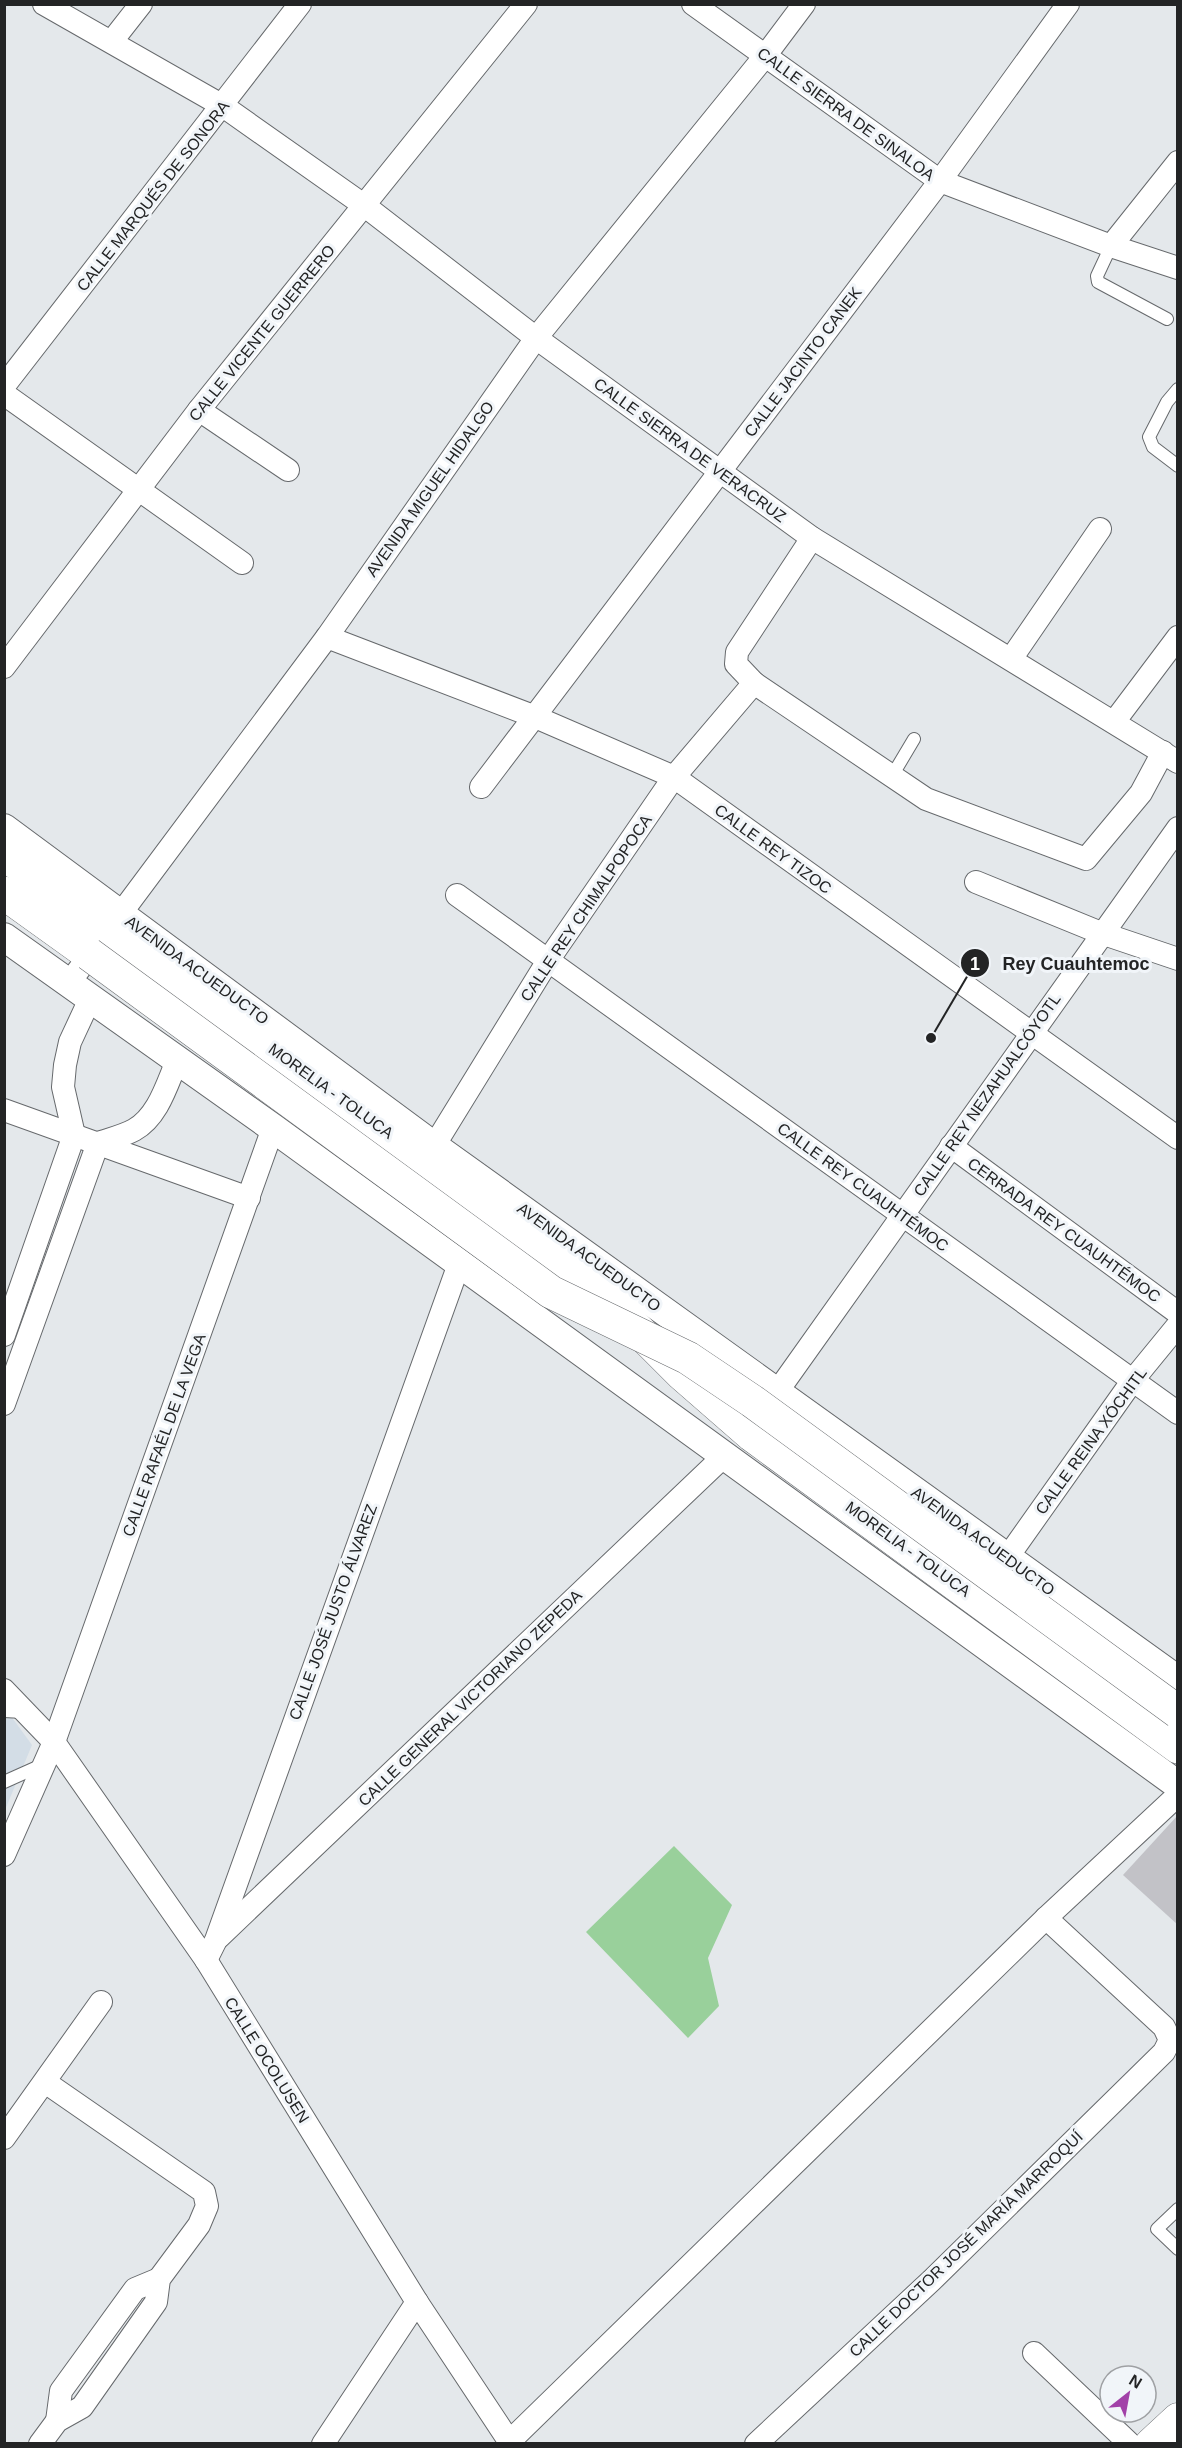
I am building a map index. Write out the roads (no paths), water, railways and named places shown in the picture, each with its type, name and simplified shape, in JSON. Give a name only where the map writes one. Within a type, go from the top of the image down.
[{"type":"main road","name":"MORELIA - TOLUCA","points":[[4,854],[105,932],[551,1292],[698,1364],[1178,1712]]},
{"type":"main road","name":"MORELIA - TOLUCA","points":[[4,893],[105,932],[494,1210],[626,1318],[682,1374],[752,1435],[1178,1747]]},
{"type":"main road","points":[[1150,2444],[1178,2420]]},
{"type":"street","name":"CALLE SIERRA DE VERACRUZ","points":[[44,4],[224,106],[365,206],[536,338],[812,538],[1170,757]]},
{"type":"street","points":[[112,41],[141,4]]},
{"type":"street","name":"CALLE MARQUÉS DE SONORA","points":[[4,386],[224,106],[300,4]]},
{"type":"street","name":"CALLE VICENTE GUERRERO","points":[[4,667],[199,410],[526,4]]},
{"type":"street","name":"CALLE SIERRA DE SINALOA","points":[[693,4],[940,181],[1111,246],[1178,268]]},
{"type":"street","name":"AVENIDA MIGUEL HIDALGO","points":[[74,1135],[63,1087],[65,1065],[79,991],[105,932],[327,636],[536,338],[765,56],[804,4]]},
{"type":"street","name":"CALLE JACINTO CANEK","points":[[481,787],[940,181],[1068,4]]},
{"type":"street","points":[[1111,246],[1178,162]]},
{"type":"street","points":[[4,394],[242,563]]},
{"type":"street","points":[[199,410],[288,470]]},
{"type":"street","points":[[1011,659],[1100,530]]},
{"type":"street","points":[[812,538],[737,652],[736,664],[754,683],[926,800],[1086,859],[1170,757]]},
{"type":"street","name":"CALLE REY TIZOC","points":[[327,636],[533,716],[674,777],[1178,1138]]},
{"type":"street","points":[[1114,722],[1178,637]]},
{"type":"street","name":"CALLE REY CHIMALPOPOCA","points":[[434,1146],[549,959],[674,777],[754,683]]},
{"type":"street","name":"AVENIDA ACUEDUCTO","points":[[4,828],[105,932],[434,1146],[1178,1680]]},
{"type":"street","name":"CALLE REY NEZAHUALCÓYOTL","points":[[777,1392],[1101,933],[1178,828]]},
{"type":"street","points":[[976,882],[1101,933],[1178,958]]},
{"type":"street","name":"CALLE REY CUAUHTÉMOC","points":[[457,895],[1178,1413]]},
{"type":"street","points":[[4,937],[273,1128],[1178,1785]]},
{"type":"street","points":[[98,1143],[135,1130],[147,1120],[160,1101],[177,1061]]},
{"type":"street","points":[[4,1110],[249,1198]]},
{"type":"street","name":"CALLE RAFAÉL DE LA VEGA","points":[[4,1855],[54,1742],[273,1128]]},
{"type":"street","points":[[4,1335],[74,1135]]},
{"type":"street","points":[[4,1404],[98,1143]]},
{"type":"street","name":"CERRADA REY CUAUHTÉMOC","points":[[951,1146],[1178,1313]]},
{"type":"street","name":"CALLE JOSÉ JUSTO ÁLVAREZ","points":[[211,1950],[459,1264]]},
{"type":"street","name":"CALLE REINA XÓCHITL","points":[[1006,1558],[1133,1380],[1178,1325]]},
{"type":"street","name":"CALLE GENERAL VICTORIANO ZEPEDA","points":[[211,1950],[724,1456]]},
{"type":"street","name":"CALLE OCOLUSEN","points":[[4,1690],[14,1711],[54,1742],[211,1950],[417,2302],[510,2443]]},
{"type":"street","points":[[510,2443],[1046,1918],[1178,1795]]},
{"type":"street","name":"CALLE DOCTOR JOSÉ MARÍA MARROQUÍ","points":[[756,2444],[932,2280],[1164,2052],[1170,2040],[1164,2027],[1046,1918]]},
{"type":"street","points":[[4,2138],[101,2002]]},
{"type":"street","points":[[40,2444],[57,2421],[61,2391],[135,2289],[159,2279],[199,2225],[207,2206],[204,2192],[45,2082]]},
{"type":"street","points":[[323,2444],[417,2302]]},
{"type":"street","points":[[1034,2353],[1130,2444]]},
{"type":"lane","points":[[1111,246],[1097,276],[1098,282],[1167,319]]},
{"type":"lane","points":[[1178,389],[1167,402],[1149,437],[1153,447],[1178,465]]},
{"type":"lane","points":[[892,776],[914,738]]},
{"type":"lane","points":[[4,1782],[44,1764]]},
{"type":"lane","points":[[1178,2209],[1157,2229],[1178,2249]]},
{"type":"place","name":"Rey Cuauhtemoc","points":[[931,1038]]}]
